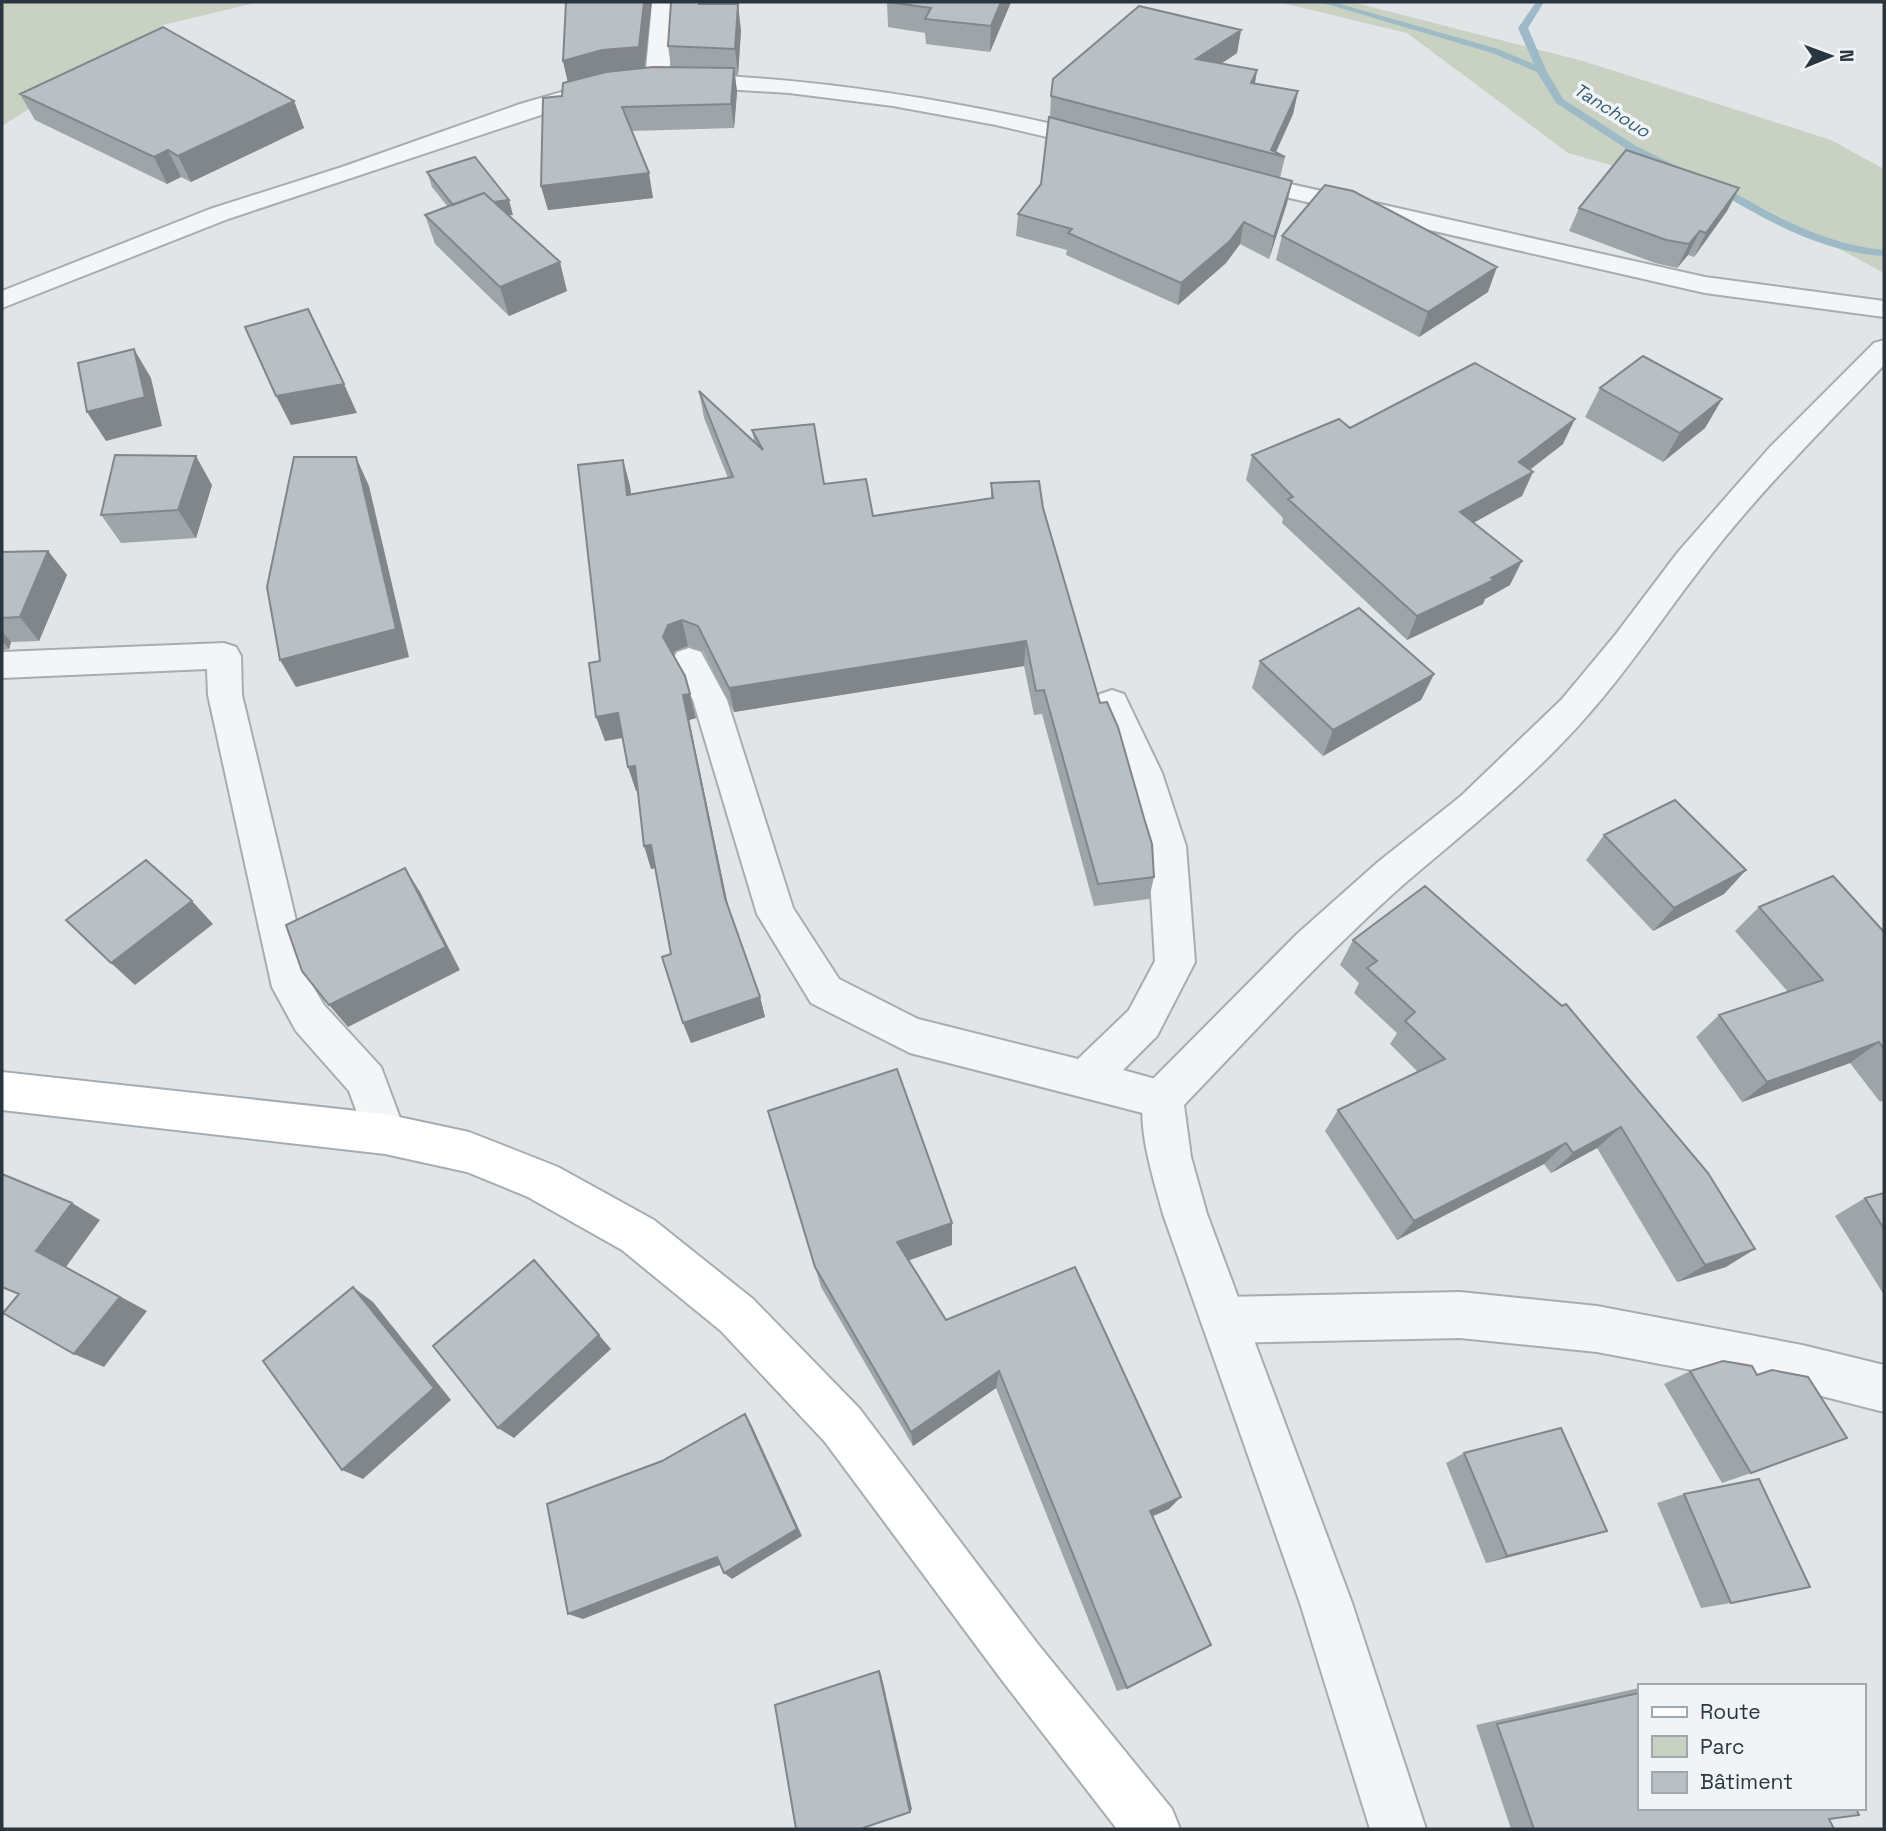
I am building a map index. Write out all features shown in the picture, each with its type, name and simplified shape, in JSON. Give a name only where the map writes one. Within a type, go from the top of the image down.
[{"type":"main road","points":[[2,1091],[385,1134],[469,1152],[543,1182],[638,1235],[737,1315],[842,1425],[1019,1661],[1152,1829]]},
{"type":"street","points":[[637,83],[663,2]]},
{"type":"street","points":[[2,300],[219,214],[351,172],[528,109],[637,83],[807,88],[952,108],[1119,147]]},
{"type":"street","points":[[1208,171],[1400,218],[1705,285],[1884,309]]},
{"type":"street","points":[[1162,1099],[1311,946],[1391,873],[1474,806],[1574,708],[1628,643],[1689,560],[1781,454],[1884,349]]},
{"type":"street","points":[[2,666],[224,656],[225,695],[292,987],[310,1018],[366,1080],[385,1134]]},
{"type":"street","points":[[689,661],[710,701],[722,735],[746,825],[776,914],[825,991],[909,1035],[1162,1099]]},
{"type":"street","points":[[1087,1078],[1143,1023],[1175,962],[1167,846],[1144,774],[1112,703]]},
{"type":"street","points":[[1162,1099],[1170,1157],[1185,1214],[1326,1603],[1398,1829]]},
{"type":"street","points":[[1224,1320],[1460,1315],[1584,1328],[1802,1368],[1884,1389]]},
{"type":"green space","points":[[2,2],[259,2],[163,25],[2,126]]},
{"type":"green space","points":[[1278,2],[1352,2],[1583,61],[1831,140],[1884,169],[1884,273],[1765,209],[1568,153],[1407,33]]},
{"type":"building","points":[[566,2],[644,2],[639,47],[602,50],[563,61]]},
{"type":"building","points":[[671,2],[738,4],[735,49],[668,46]]},
{"type":"building","points":[[889,2],[1001,2],[991,26],[925,19],[931,8]]},
{"type":"building","points":[[1139,6],[1241,30],[1196,59],[1257,70],[1251,83],[1298,91],[1271,150],[1285,157],[1051,96],[1053,79]]},
{"type":"building","points":[[163,27],[294,101],[178,156],[168,150],[154,157],[20,94]]},
{"type":"building","points":[[653,67],[734,68],[731,104],[622,107],[649,173],[541,186],[543,98],[562,96],[563,83],[606,72]]},
{"type":"building","points":[[1049,117],[1292,181],[1274,237],[1244,222],[1230,241],[1181,283],[1068,233],[1072,229],[1018,214],[1041,184]]},
{"type":"building","points":[[1626,150],[1739,188],[1706,233],[1700,231],[1689,244],[1666,240],[1579,208]]},
{"type":"building","points":[[475,157],[509,200],[494,202],[484,193],[453,205],[427,172]]},
{"type":"building","points":[[1325,185],[1353,191],[1497,267],[1428,312],[1282,236]]},
{"type":"building","points":[[484,193],[560,262],[500,287],[425,215]]},
{"type":"building","points":[[308,309],[344,384],[276,396],[245,327]]},
{"type":"building","points":[[134,349],[145,397],[87,412],[78,363]]},
{"type":"building","points":[[1643,356],[1722,399],[1680,433],[1600,388]]},
{"type":"building","points":[[1475,363],[1575,419],[1519,462],[1533,472],[1460,512],[1522,561],[1491,578],[1494,580],[1417,616],[1288,499],[1293,497],[1252,455],[1339,419],[1350,428]]},
{"type":"building","points":[[699,391],[763,450],[752,430],[814,424],[824,484],[866,479],[873,516],[993,498],[991,483],[1039,481],[1043,508],[1100,703],[1107,702],[1118,727],[1152,844],[1154,877],[1098,884],[1044,690],[1036,691],[1026,641],[729,688],[698,626],[682,620],[668,625],[663,637],[685,676],[690,694],[683,695],[725,898],[760,997],[683,1023],[662,957],[671,954],[651,845],[644,846],[635,766],[628,767],[618,713],[596,717],[589,663],[600,661],[578,465],[623,460],[627,495],[733,477]]},
{"type":"building","points":[[115,455],[196,456],[178,510],[101,515]]},
{"type":"building","points":[[294,457],[356,457],[396,629],[280,660],[267,587]]},
{"type":"building","points":[[48,551],[20,617],[2,618],[2,552]]},
{"type":"building","points":[[1359,608],[1434,674],[1333,730],[1260,661]]},
{"type":"building","points":[[1675,800],[1746,870],[1674,908],[1604,835]]},
{"type":"building","points":[[146,860],[192,901],[111,963],[66,920]]},
{"type":"building","points":[[405,868],[446,947],[329,1005],[302,971],[286,925]]},
{"type":"building","points":[[1833,876],[1884,932],[1884,1049],[1879,1042],[1767,1082],[1719,1015],[1823,980],[1759,907]]},
{"type":"building","points":[[1425,886],[1562,1006],[1566,1004],[1708,1173],[1755,1249],[1705,1265],[1621,1127],[1573,1153],[1566,1143],[1414,1221],[1338,1110],[1445,1059],[1405,1021],[1415,1012],[1367,968],[1377,961],[1353,940]]},
{"type":"building","points":[[897,1069],[952,1223],[897,1242],[946,1320],[1075,1267],[1181,1497],[1150,1511],[1211,1645],[1127,1688],[999,1371],[911,1432],[815,1267],[768,1111]]},
{"type":"building","points":[[2,1174],[72,1203],[36,1251],[120,1297],[74,1354],[3,1313],[19,1294],[2,1287]]},
{"type":"building","points":[[1884,1193],[1884,1229],[1865,1198]]},
{"type":"building","points":[[534,1260],[599,1335],[498,1428],[433,1346]]},
{"type":"building","points":[[353,1287],[434,1388],[342,1470],[263,1361]]},
{"type":"building","points":[[1723,1361],[1752,1366],[1757,1375],[1772,1370],[1808,1377],[1847,1438],[1751,1473],[1690,1371]]},
{"type":"building","points":[[745,1414],[797,1529],[724,1573],[717,1557],[568,1614],[547,1504],[662,1461]]},
{"type":"building","points":[[1561,1428],[1607,1531],[1507,1556],[1464,1453]]},
{"type":"building","points":[[1759,1479],[1810,1587],[1731,1603],[1684,1494]]},
{"type":"building","points":[[879,1671],[910,1812],[860,1829],[796,1829],[775,1705]]},
{"type":"building","points":[[1638,1693],[1638,1810],[1857,1810],[1859,1815],[1829,1819],[1834,1829],[1534,1829],[1497,1724]]},
{"type":"waterway","name":"Tanchouo","points":[[1324,2],[1495,51],[1541,70]]},
{"type":"waterway","points":[[1540,2],[1523,28],[1541,70]]},
{"type":"waterway","name":"Tanchouo","points":[[1541,70],[1559,101],[1632,148],[1680,170]]},
{"type":"waterway","name":"Tanchouo","points":[[1717,187],[1776,220],[1818,239],[1861,251],[1884,253]]}]
